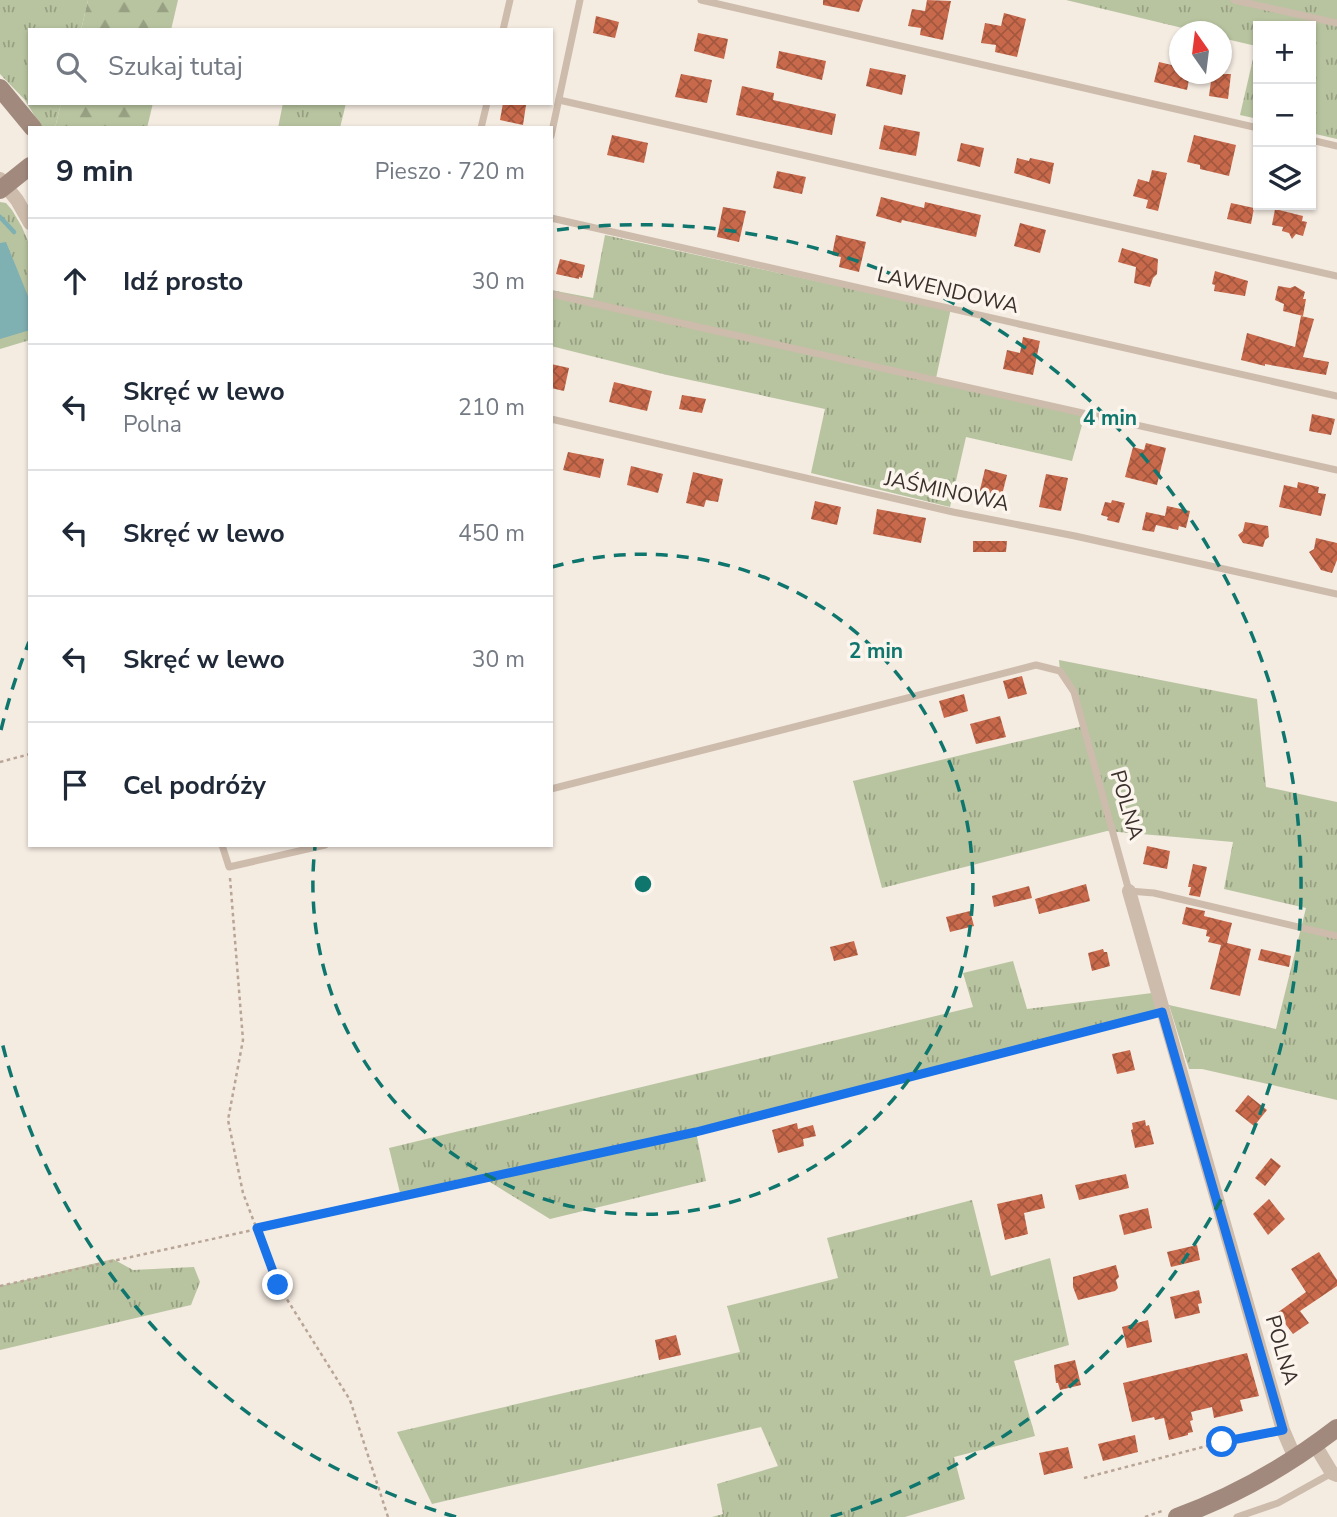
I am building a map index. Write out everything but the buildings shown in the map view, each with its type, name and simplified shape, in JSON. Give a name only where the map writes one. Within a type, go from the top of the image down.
[{"type":"street","points":[[0,88],[31,126]]},
{"type":"street","points":[[28,167],[2,185],[28,220]]},
{"type":"street","name":"POLNA","points":[[1129,891],[1283,1430],[1295,1458]]},
{"type":"street","points":[[1181,1516],[1250,1485],[1315,1445],[1337,1428]]},
{"type":"street","points":[[1315,1445],[1334,1474]]},
{"type":"lane","points":[[503,28],[510,0]]},
{"type":"lane","points":[[553,127],[580,0]]},
{"type":"lane","points":[[701,0],[1253,127]]},
{"type":"lane","points":[[1234,0],[1337,23]]},
{"type":"lane","points":[[559,100],[1337,276]]},
{"type":"lane","points":[[481,126],[486,105]]},
{"type":"lane","points":[[1316,141],[1337,146]]},
{"type":"lane","name":"LAWENDOWA","points":[[553,218],[1337,396]]},
{"type":"lane","points":[[553,294],[1337,470]]},
{"type":"lane","name":"JAŚMINOWA","points":[[553,419],[953,512],[1337,594]]},
{"type":"lane","name":"POLNA","points":[[553,788],[1037,665],[1060,671],[1074,692],[1129,891]]},
{"type":"lane","points":[[223,847],[229,867],[316,847]]},
{"type":"lane","points":[[1129,891],[1154,892],[1337,936]]},
{"type":"lane","points":[[1237,1517],[1278,1503],[1334,1474]]},
{"type":"path","points":[[0,762],[28,755]]},
{"type":"path","points":[[229,867],[243,1040],[228,1120],[243,1193],[278,1285],[350,1400],[388,1517]]},
{"type":"path","points":[[0,1286],[696,1132],[1162,1012]]},
{"type":"path","points":[[1084,1478],[1222,1442],[1283,1430]]},
{"type":"green space","points":[[0,0],[88,0],[81,28],[28,28],[28,105],[0,74]]},
{"type":"green space","points":[[88,0],[178,0],[171,28],[81,28]]},
{"type":"green space","points":[[1066,0],[1337,0],[1337,139],[1316,134],[1316,21],[1253,21],[1253,45],[1232,40],[1232,21],[1169,21],[1169,25]]},
{"type":"green space","points":[[1253,59],[1253,118],[1240,115]]},
{"type":"green space","points":[[28,105],[61,105],[55,126],[41,126]]},
{"type":"green space","points":[[61,105],[153,105],[147,126],[55,126]]},
{"type":"green space","points":[[283,105],[346,105],[340,126],[278,126]]},
{"type":"green space","points":[[0,202],[6,203],[12,210],[28,241],[28,341],[0,349]]},
{"type":"green space","points":[[605,235],[951,308],[935,383],[1085,414],[1072,461],[966,437],[950,507],[811,473],[825,409],[667,375],[553,346],[553,290],[593,298]]},
{"type":"green space","points":[[1059,660],[1257,699],[1266,787],[1337,802],[1337,1100],[1202,1069],[1189,1069],[1169,1005],[1276,1029],[1306,908],[1224,889],[1233,842],[1107,831],[882,888],[853,781],[1083,726],[1074,692],[1060,671]]},
{"type":"green space","points":[[1013,961],[1027,1009],[1152,993],[1162,1012],[696,1132],[706,1181],[550,1219],[485,1179],[401,1197],[389,1148],[973,1007],[963,973]]},
{"type":"green space","points":[[972,1200],[991,1276],[1050,1258],[1069,1345],[1014,1361],[1035,1436],[954,1457],[965,1499],[905,1517],[712,1517],[723,1514],[717,1484],[778,1466],[761,1427],[432,1504],[397,1432],[740,1352],[727,1306],[838,1278],[827,1238]]},
{"type":"green space","points":[[113,1259],[133,1270],[194,1267],[200,1282],[191,1305],[0,1350],[0,1286]]},
{"type":"water","points":[[6,242],[28,296],[28,331],[0,339],[0,243]]},
{"type":"waterway","points":[[0,217],[14,232]]},
{"type":"route","points":[[278,1285],[257,1228],[696,1132],[1162,1012],[1283,1430],[1222,1442]]}]
